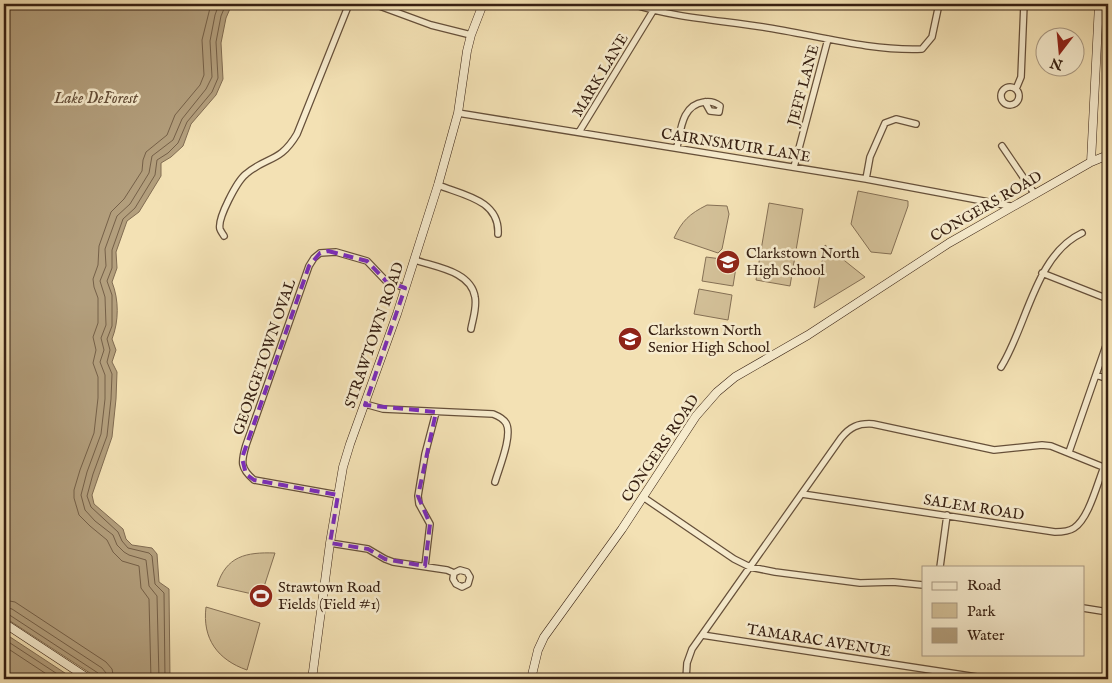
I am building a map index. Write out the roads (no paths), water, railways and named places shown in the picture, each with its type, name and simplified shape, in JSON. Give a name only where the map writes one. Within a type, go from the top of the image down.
[{"type":"street","points":[[224,236],[220,230],[220,223],[237,184],[245,174],[282,154],[296,134],[349,4]]},
{"type":"street","points":[[374,4],[431,26],[471,35]]},
{"type":"street","name":"STRAWTOWN ROAD","points":[[312,679],[330,543],[338,495],[350,444],[415,260],[438,185],[458,113],[467,51],[483,4]]},
{"type":"street","points":[[632,4],[672,15],[765,27],[828,39],[904,50],[922,49],[932,38],[939,4]]},
{"type":"street","name":"MARK LANE","points":[[580,132],[656,4]]},
{"type":"street","points":[[1016,89],[1021,77],[1024,4]]},
{"type":"street","points":[[1091,162],[1100,4]]},
{"type":"street","name":"JEFF LANE","points":[[794,167],[828,39]]},
{"type":"street","points":[[677,147],[687,111],[705,102]]},
{"type":"street","name":"CAIRNSMUIR LANE","points":[[458,113],[677,147],[1010,206]]},
{"type":"street","points":[[866,179],[870,157],[885,123],[896,119],[916,124]]},
{"type":"street","points":[[1002,146],[1034,193]]},
{"type":"street","name":"CONGERS ROAD","points":[[531,679],[538,650],[544,637],[622,529],[696,416],[711,397],[723,386],[808,336],[948,243],[1010,206],[1091,162],[1108,155]]},
{"type":"street","points":[[438,185],[478,200],[487,206],[494,213],[497,220],[498,234]]},
{"type":"street","points":[[1001,367],[1010,353],[1042,273],[1065,244],[1073,237],[1082,233]]},
{"type":"street","name":"GEORGETOWN OVAL","points":[[338,495],[254,480],[246,474],[243,467],[242,458],[246,445],[309,266],[314,258],[320,253],[328,251],[367,261],[386,281],[405,288]]},
{"type":"street","points":[[415,260],[458,275],[466,280],[475,296],[471,329]]},
{"type":"street","points":[[1042,273],[1108,298]]},
{"type":"street","points":[[1069,452],[1108,340]]},
{"type":"street","points":[[1096,375],[1108,379]]},
{"type":"street","points":[[365,404],[382,409],[493,414],[500,417],[505,422],[508,430],[495,482]]},
{"type":"street","points":[[425,566],[430,524],[419,504],[418,496],[436,412]]},
{"type":"street","points":[[686,679],[687,663],[692,649],[841,438],[854,426],[863,423],[873,424],[984,449],[1004,450],[1042,445],[1052,446],[1106,468]]},
{"type":"street","name":"SALEM ROAD","points":[[802,494],[1064,532],[1073,529],[1080,522],[1106,468]]},
{"type":"street","points":[[643,498],[734,559],[750,567],[860,583],[893,582],[922,585]]},
{"type":"street","points":[[940,566],[947,515]]},
{"type":"street","points":[[330,543],[368,549],[384,559],[447,570],[454,573]]},
{"type":"street","points":[[1084,608],[1108,612]]},
{"type":"street","points":[[4,623],[89,679]]},
{"type":"street","name":"TAMARAC AVENUE","points":[[702,635],[990,679]]},
{"type":"street","points":[[492,679],[509,679]]},
{"type":"water","name":"Lake DeForest","points":[[4,4],[232,4],[226,18],[221,43],[223,79],[216,95],[191,124],[183,146],[161,163],[161,176],[139,212],[127,221],[116,252],[117,268],[112,282],[117,303],[117,318],[112,339],[116,350],[112,362],[117,372],[116,399],[112,437],[92,495],[94,504],[123,529],[126,539],[132,545],[152,548],[157,554],[159,582],[169,589],[170,679],[99,679],[4,617]]},
{"type":"water","points":[[4,633],[74,679],[4,679]]},
{"type":"place","name":"Clarkstown North High School","points":[[728,262]]},
{"type":"place","name":"Clarkstown North Senior High School","points":[[630,339]]},
{"type":"place","name":"Strawtown Road Fields (Field #1)","points":[[261,596]]}]
